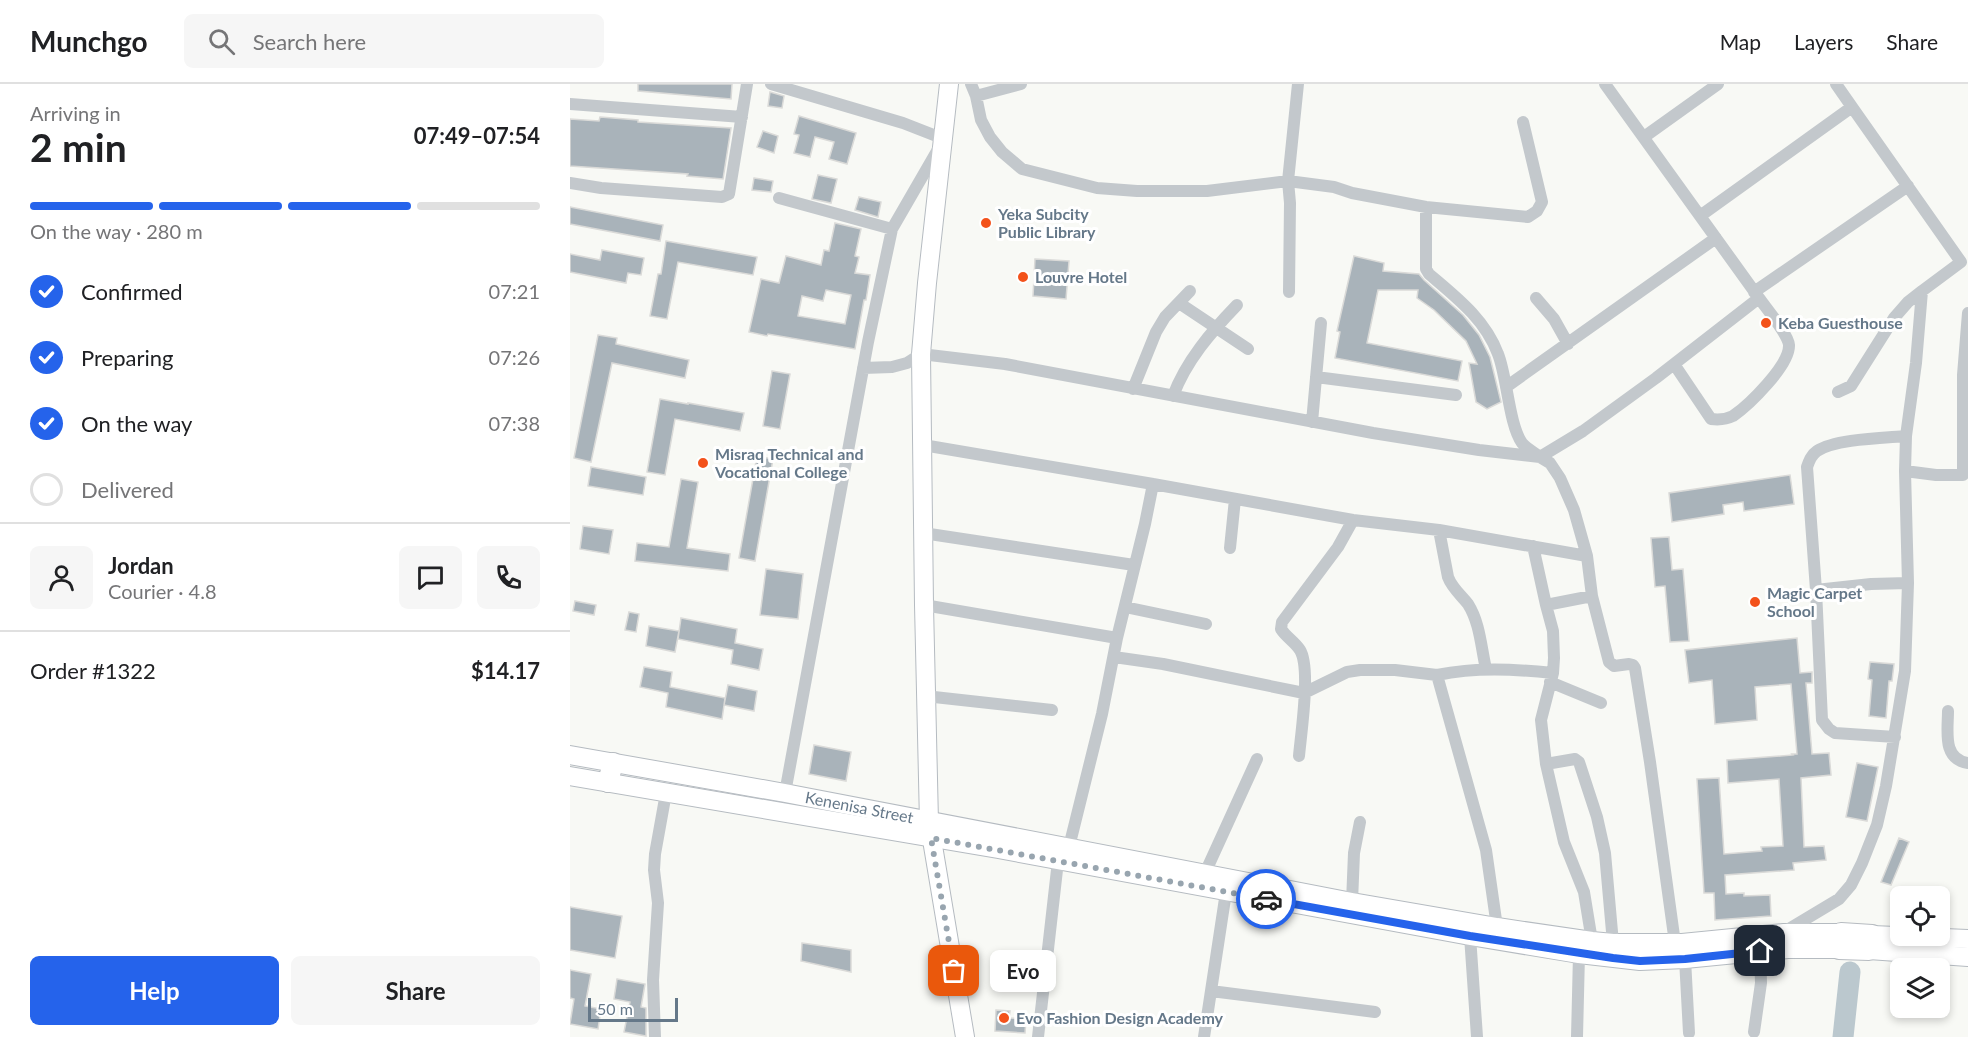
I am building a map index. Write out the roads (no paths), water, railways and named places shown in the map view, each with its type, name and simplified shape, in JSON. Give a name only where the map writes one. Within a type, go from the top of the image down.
[{"type":"main road","points":[[950,84],[921,354],[925,696],[930,830],[964,1037]]},
{"type":"main road","name":"Kenenisa Street","points":[[570,755],[785,793],[930,830]]},
{"type":"main road","points":[[608,782],[614,763]]},
{"type":"main road","name":"Kenenisa Street","points":[[570,776],[930,830],[1064,854],[1205,873],[1497,927],[1613,943],[1675,943],[1784,933],[1968,957]]},
{"type":"main road","name":"Kenenisa Street","points":[[1064,854],[1226,892],[1470,936],[1579,954],[1640,961],[1685,959],[1840,941]]},
{"type":"main road","name":"Kenenisa Street","points":[[1871,943],[1968,939]]},
{"type":"street","points":[[570,183],[601,188],[722,197],[729,194],[732,187],[747,84]]},
{"type":"street","points":[[771,84],[903,123],[944,139],[892,229],[863,368],[785,793]]},
{"type":"street","points":[[1021,84],[974,90],[981,120],[990,136],[1002,152],[1022,169],[1097,188],[1137,191],[1207,191],[1288,181],[1334,187],[1352,194],[1426,207],[1528,217],[1537,211],[1542,202],[1523,122]]},
{"type":"street","points":[[1289,292],[1290,203],[1288,181],[1298,84]]},
{"type":"street","points":[[1605,84],[1787,339],[1789,348],[1776,374],[1733,416],[1722,420],[1711,419],[1674,364]]},
{"type":"street","points":[[1644,137],[1718,84]]},
{"type":"street","points":[[1836,84],[1964,266],[1908,302],[1894,318],[1851,386],[1838,392]]},
{"type":"street","points":[[570,104],[742,117]]},
{"type":"street","points":[[1700,216],[1852,107]]},
{"type":"street","points":[[863,368],[892,367],[907,363],[921,354],[1005,364],[1312,422],[1479,450],[1540,457],[1583,430],[1674,364],[1756,295],[1908,186]]},
{"type":"street","points":[[779,198],[892,229]]},
{"type":"street","points":[[1426,207],[1426,269],[1464,303],[1479,321],[1498,354],[1516,432],[1522,444],[1551,463],[1574,510],[1587,556],[1592,596],[1609,662],[1614,666],[1629,664],[1635,668],[1675,943]]},
{"type":"street","points":[[1506,387],[1716,238]]},
{"type":"street","points":[[1133,389],[1156,332],[1165,317],[1190,291]]},
{"type":"street","points":[[1784,933],[1839,899],[1851,885],[1877,825],[1895,737],[1905,671],[1908,583],[1906,436],[1916,363],[1922,291]]},
{"type":"street","points":[[1536,297],[1554,319],[1568,344]]},
{"type":"street","points":[[1179,303],[1248,349]]},
{"type":"street","points":[[1173,396],[1180,376],[1216,327],[1237,306]]},
{"type":"street","points":[[1905,471],[1936,475],[1963,475],[1963,375],[1968,313]]},
{"type":"street","points":[[1312,422],[1321,323]]},
{"type":"street","points":[[1316,377],[1456,395]]},
{"type":"street","points":[[1895,737],[1834,733],[1822,720],[1807,467],[1810,458],[1816,452],[1828,446],[1843,442],[1906,436]]},
{"type":"street","points":[[923,445],[1353,520],[1439,530],[1587,556]]},
{"type":"street","points":[[1038,1037],[1064,854],[1114,657],[1153,484]]},
{"type":"street","points":[[1230,549],[1235,499]]},
{"type":"street","points":[[1299,756],[1305,667],[1299,649],[1281,629],[1282,622],[1338,547],[1353,520]]},
{"type":"street","points":[[1439,530],[1448,577],[1468,605],[1474,618],[1486,669]]},
{"type":"street","points":[[923,533],[1134,565]]},
{"type":"street","points":[[1533,546],[1553,638],[1551,677],[1541,720],[1546,764],[1564,842],[1584,892],[1592,940]]},
{"type":"street","points":[[1816,590],[1871,584],[1908,583]]},
{"type":"street","points":[[1546,605],[1592,596]]},
{"type":"street","points":[[924,605],[1117,638]]},
{"type":"street","points":[[1125,607],[1206,624]]},
{"type":"street","points":[[1114,657],[1163,664],[1304,693],[1333,678],[1353,671],[1395,670],[1437,675],[1461,670],[1486,669],[1551,677],[1601,703]]},
{"type":"street","points":[[1437,675],[1486,850],[1497,927]]},
{"type":"street","points":[[925,696],[1052,710]]},
{"type":"street","points":[[1948,711],[1948,744],[1951,753],[1962,762],[1968,763]]},
{"type":"street","points":[[1205,873],[1257,759]]},
{"type":"street","points":[[1546,764],[1575,759],[1578,762],[1597,816],[1605,853],[1613,943]]},
{"type":"street","points":[[655,1037],[653,980],[658,903],[654,870],[666,792]]},
{"type":"street","points":[[1352,902],[1354,852],[1360,822]]},
{"type":"street","points":[[1204,1037],[1226,892]]},
{"type":"street","points":[[1470,936],[1477,1037]]},
{"type":"street","points":[[1754,1032],[1761,983],[1760,951]]},
{"type":"street","points":[[1577,1037],[1579,954]]},
{"type":"street","points":[[1685,959],[1689,1033]]},
{"type":"street","points":[[1211,991],[1375,1012]]},
{"type":"waterway","points":[[1843,1037],[1850,972]]},
{"type":"place","name":"Yeka Subcity Public Library","points":[[986,223]]},
{"type":"place","name":"Louvre Hotel","points":[[1023,277]]},
{"type":"place","name":"Keba Guesthouse","points":[[1766,323]]},
{"type":"place","name":"Misraq Technical and Vocational College","points":[[703,463]]},
{"type":"place","name":"Magic Carpet School","points":[[1755,602]]},
{"type":"place","name":"Evo","points":[[954,971]]},
{"type":"place","name":"Evo Fashion Design Academy","points":[[1004,1018]]}]
